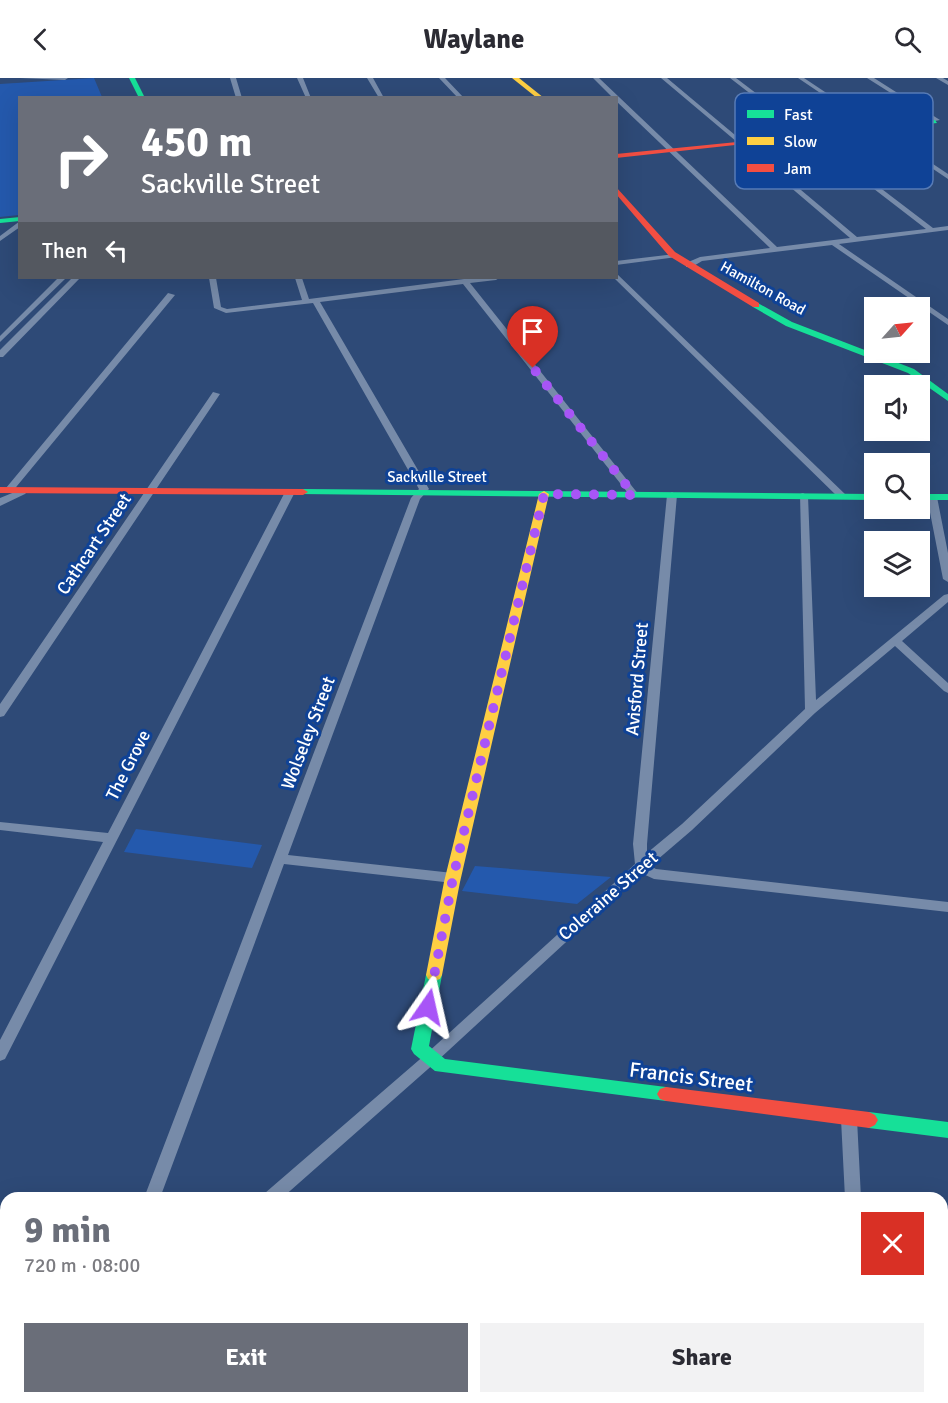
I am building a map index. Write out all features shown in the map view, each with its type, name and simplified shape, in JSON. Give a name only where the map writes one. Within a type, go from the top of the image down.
[{"type":"main road","points":[[132,78],[141,96]]},
{"type":"main road","points":[[515,78],[538,96]]},
{"type":"main road","points":[[618,156],[735,143]]},
{"type":"main road","name":"Hamilton Road","points":[[618,191],[675,256],[695,262],[789,324],[911,370],[948,398]]},
{"type":"main road","points":[[0,221],[18,221]]},
{"type":"main road","name":"Sackville Street","points":[[5,490],[864,497]]},
{"type":"main road","points":[[431,1058],[420,1049],[453,878],[544,494]]},
{"type":"main road","points":[[930,497],[948,497]]},
{"type":"main road","name":"Francis Street","points":[[431,1058],[441,1066],[948,1130]]},
{"type":"street","points":[[22,78],[65,78]]},
{"type":"street","points":[[233,78],[238,96]]},
{"type":"street","points":[[300,78],[308,96]]},
{"type":"street","points":[[370,78],[381,96]]},
{"type":"street","points":[[442,78],[460,96]]},
{"type":"street","points":[[596,78],[615,96]]},
{"type":"street","points":[[664,78],[735,137]]},
{"type":"street","points":[[733,78],[753,93]]},
{"type":"street","points":[[801,78],[824,93]]},
{"type":"street","points":[[870,78],[895,93]]},
{"type":"street","points":[[939,78],[948,83]]},
{"type":"street","points":[[618,99],[775,249]]},
{"type":"street","points":[[933,167],[948,177]]},
{"type":"street","points":[[796,189],[856,240]]},
{"type":"street","points":[[880,189],[933,230]]},
{"type":"street","points":[[0,239],[18,223]]},
{"type":"street","points":[[695,262],[775,249],[948,228]]},
{"type":"street","points":[[834,243],[948,323]]},
{"type":"street","points":[[618,263],[675,256]]},
{"type":"street","points":[[618,277],[843,496]]},
{"type":"street","points":[[0,340],[61,279]]},
{"type":"street","points":[[0,355],[75,279]]},
{"type":"street","points":[[212,279],[218,308],[221,310],[397,286],[486,279]]},
{"type":"street","points":[[299,279],[424,489],[422,493]]},
{"type":"street","points":[[464,282],[634,495]]},
{"type":"street","points":[[5,490],[171,295]]},
{"type":"street","name":"Cathcart Street","points":[[0,713],[148,491],[216,394]]},
{"type":"street","points":[[0,503],[8,497],[29,490]]},
{"type":"street","name":"The Grove","points":[[0,1055],[290,492]]},
{"type":"street","name":"Wolseley Street","points":[[154,1192],[416,498],[422,493]]},
{"type":"street","name":"Avisford Street","points":[[642,867],[640,844],[672,495]]},
{"type":"street","points":[[803,496],[811,710]]},
{"type":"street","points":[[930,512],[948,579]]},
{"type":"street","name":"Coleraine Street","points":[[278,1192],[431,1058],[811,710],[948,597]]},
{"type":"street","points":[[896,640],[948,689]]},
{"type":"street","points":[[0,826],[111,838]]},
{"type":"street","points":[[279,859],[453,878]]},
{"type":"street","points":[[642,867],[654,874],[948,907]]},
{"type":"street","points":[[849,1119],[853,1192]]},
{"type":"shaded area","points":[[94,78],[102,96],[18,96],[18,215],[0,217],[0,84]]},
{"type":"shaded area","points":[[136,829],[262,845],[252,868],[124,852]]},
{"type":"shaded area","points":[[475,866],[611,877],[577,904],[462,891]]},
{"type":"traffic: fast","points":[[132,78],[141,96]]},
{"type":"traffic: fast","points":[[0,221],[18,219]]},
{"type":"traffic: fast","points":[[756,305],[789,324],[911,371],[948,398]]},
{"type":"traffic: fast","points":[[303,492],[864,497]]},
{"type":"traffic: fast","points":[[930,497],[948,497]]},
{"type":"traffic: fast","points":[[434,975],[420,1049],[441,1066],[666,1094]]},
{"type":"traffic: fast","points":[[869,1120],[948,1130]]},
{"type":"traffic: slow","points":[[515,78],[538,96]]},
{"type":"traffic: slow","points":[[434,975],[452,882],[544,494]]},
{"type":"traffic: jam","points":[[618,156],[735,143]]},
{"type":"traffic: jam","points":[[618,191],[672,254],[756,305]]},
{"type":"traffic: jam","points":[[0,490],[303,492]]},
{"type":"traffic: jam","points":[[666,1094],[869,1120]]},
{"type":"route","points":[[428,1007],[453,878],[544,494],[634,495],[533,368]]}]
